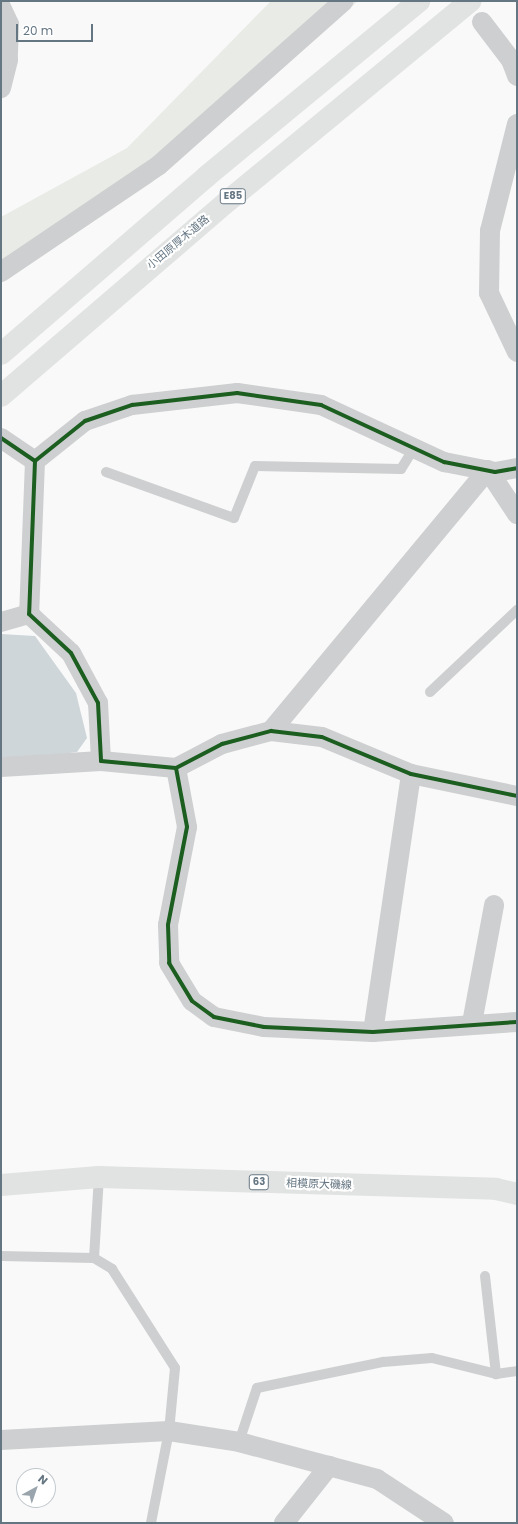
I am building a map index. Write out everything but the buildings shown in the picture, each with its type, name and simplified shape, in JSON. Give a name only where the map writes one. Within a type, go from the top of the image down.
[{"type":"main road","points":[[1,354],[207,176],[419,1]]},
{"type":"main road","name":"小田原厚木道路","points":[[1,396],[229,200],[470,1]]},
{"type":"main road","name":"相模原大磯線","points":[[1,1185],[99,1178],[496,1189],[517,1194]]},
{"type":"street","points":[[1,272],[159,165],[344,1]]},
{"type":"street","points":[[1,8],[9,24],[8,60],[1,88]]},
{"type":"street","points":[[482,22],[511,60],[517,76]]},
{"type":"street","points":[[517,124],[490,231],[489,293],[517,352]]},
{"type":"street","points":[[101,761],[98,703],[70,653],[29,614],[36,461],[85,421],[132,405],[237,393],[321,405],[444,462],[488,470],[517,468]]},
{"type":"street","points":[[1,438],[36,461]]},
{"type":"street","points":[[488,470],[517,514]]},
{"type":"street","points":[[271,731],[488,470]]},
{"type":"street","points":[[1,622],[29,614]]},
{"type":"street","points":[[1,767],[101,761],[176,768],[222,744],[271,731],[322,737],[411,774],[517,796]]},
{"type":"street","points":[[176,768],[187,827],[168,925],[169,963],[192,1001],[214,1017],[264,1027],[373,1032],[472,1023],[517,1022]]},
{"type":"street","points":[[373,1032],[411,774]]},
{"type":"street","points":[[472,1023],[494,905]]},
{"type":"street","points":[[1,1440],[169,1431],[239,1442],[377,1479],[444,1523]]},
{"type":"street","points":[[284,1523],[329,1466]]},
{"type":"lane","points":[[106,472],[234,518],[255,466],[401,469],[414,448]]},
{"type":"lane","points":[[430,692],[517,610]]},
{"type":"lane","points":[[94,1258],[99,1178]]},
{"type":"lane","points":[[1,1256],[94,1258],[112,1268],[175,1368],[169,1431],[151,1523]]},
{"type":"lane","points":[[485,1276],[496,1374]]},
{"type":"lane","points":[[239,1442],[257,1388],[383,1362],[432,1358],[496,1374],[517,1371]]},
{"type":"shaded area","points":[[271,1],[358,1],[151,183],[1,283],[1,217],[127,148]]},
{"type":"shaded area","points":[[1,634],[35,636],[76,693],[87,738],[77,752],[1,762]]},
{"type":"cycle path","points":[[35,461],[85,421],[132,405],[237,393],[321,405],[444,462],[495,472],[517,468]]},
{"type":"cycle path","points":[[1,438],[35,461],[29,614],[71,653],[98,703],[101,761],[176,768],[222,744],[271,731],[322,737],[411,774],[517,796]]},
{"type":"cycle path","points":[[176,768],[187,827],[168,925],[169,963],[192,1001],[214,1017],[264,1027],[373,1032],[517,1022]]}]
